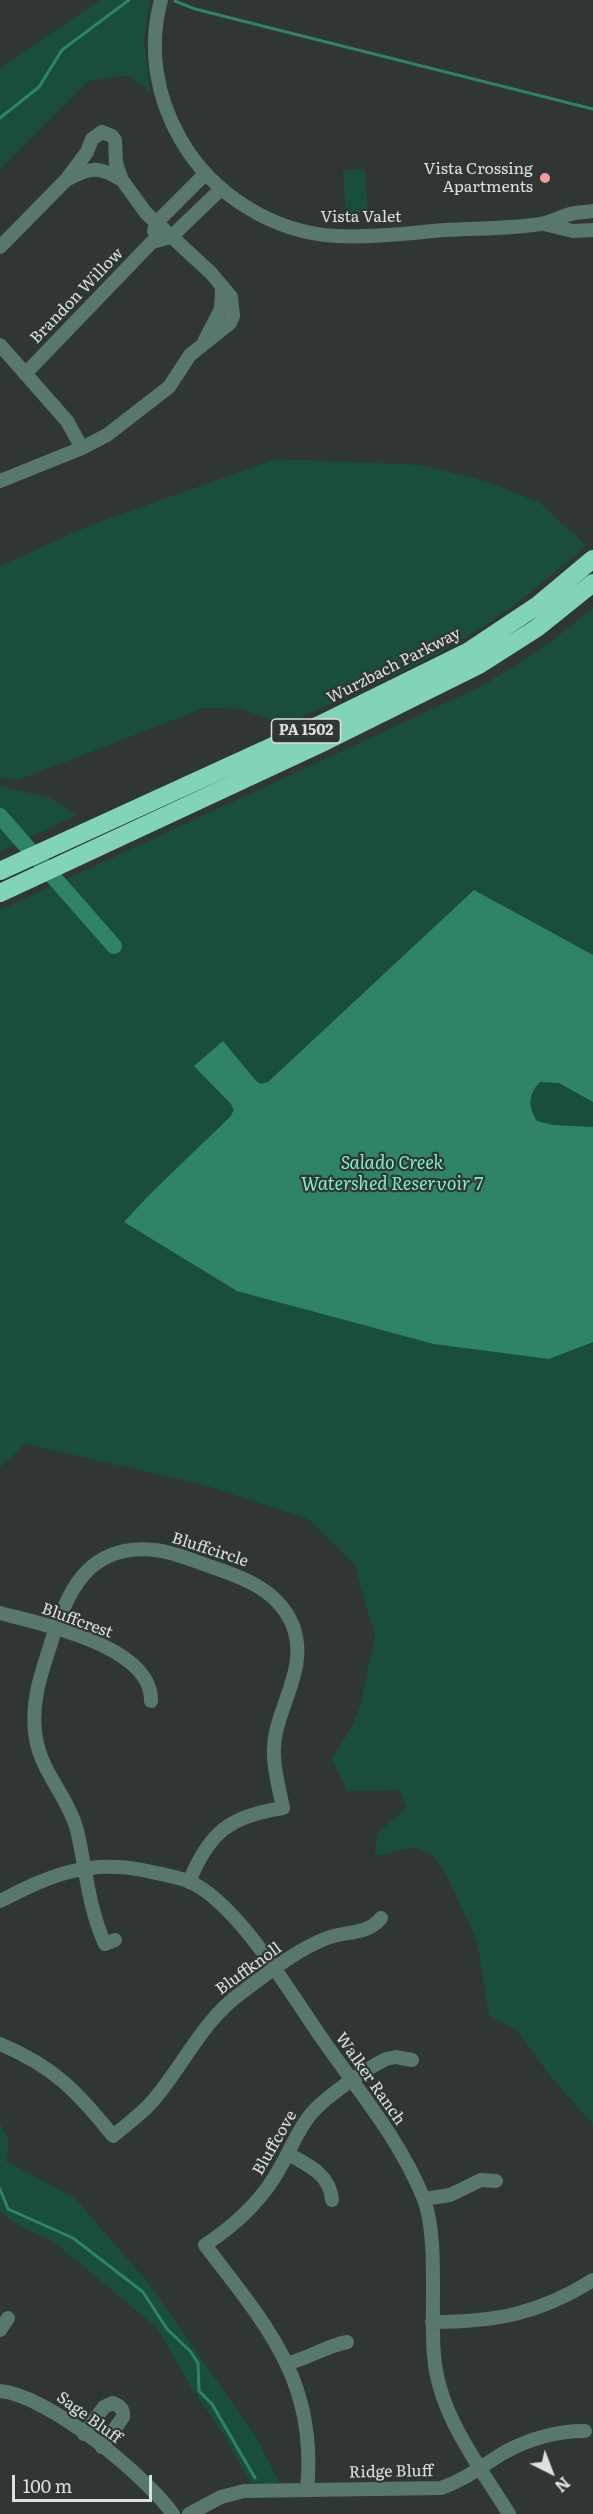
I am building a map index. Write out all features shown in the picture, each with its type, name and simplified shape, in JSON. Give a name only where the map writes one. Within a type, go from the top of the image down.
[{"type":"highway","name":"Wurzbach Parkway","points":[[0,871],[319,725],[469,651],[538,605],[593,559]]},
{"type":"highway","name":"PA 1502","points":[[5,890],[326,741],[479,665],[537,628],[593,583]]},
{"type":"street","name":"Vista Valet","points":[[161,0],[157,15],[154,55],[164,103],[185,147],[221,189],[270,219],[297,230],[317,234],[357,236],[542,224],[574,213],[593,212]]},
{"type":"street","points":[[0,247],[66,180],[87,152],[92,139],[102,132],[112,136],[115,140],[116,164],[122,180],[146,213],[211,273],[222,289],[221,309],[205,341],[190,355],[169,387],[107,435],[82,448],[0,481]]},
{"type":"street","points":[[66,180],[81,172],[97,168],[122,180]]},
{"type":"street","points":[[206,174],[156,223],[152,242],[171,237],[221,189]]},
{"type":"street","points":[[183,196],[198,212]]},
{"type":"street","name":"Vista Valet","points":[[542,224],[573,231],[593,230]]},
{"type":"street","name":"Brandon Willow","points":[[25,374],[152,242]]},
{"type":"street","points":[[0,345],[67,421],[82,448]]},
{"type":"street","name":"Bluffcircle","points":[[115,1940],[105,1944],[98,1929],[72,1814],[45,1766],[34,1729],[36,1691],[55,1628],[69,1593],[85,1572],[110,1556],[136,1550],[164,1552],[242,1577],[259,1586],[274,1599],[293,1627],[297,1646],[297,1667],[276,1731],[274,1748],[275,1768],[283,1808],[243,1817],[219,1831],[198,1858],[189,1882]]},
{"type":"street","name":"Bluffcrest","points":[[0,1613],[55,1628],[105,1647],[127,1659],[147,1681],[152,1693],[151,1701]]},
{"type":"street","name":"Walker Ranch","points":[[0,1901],[49,1878],[83,1869],[116,1865],[189,1882],[220,1903],[255,1943],[403,2156],[424,2199],[431,2253],[434,2356],[440,2390],[454,2423],[509,2514]]},
{"type":"street","name":"Bluffknoll","points":[[0,2044],[37,2062],[62,2079],[113,2136],[151,2102],[203,2030],[239,1994],[315,1944],[344,1933],[367,1929],[381,1918]]},
{"type":"street","name":"Bluffcove","points":[[288,2363],[260,2317],[205,2245],[228,2229],[258,2201],[288,2154],[300,2129],[313,2112],[386,2059],[396,2056],[412,2060]]},
{"type":"street","points":[[288,2154],[324,2176],[331,2187],[332,2200]]},
{"type":"street","points":[[424,2199],[450,2195],[481,2180],[496,2181]]},
{"type":"street","points":[[432,2322],[509,2317],[555,2301],[593,2280]]},
{"type":"street","points":[[0,2330],[8,2318]]},
{"type":"street","points":[[307,2490],[307,2441],[302,2406],[288,2363],[302,2359],[332,2344],[347,2342]]},
{"type":"street","name":"Sage Bluff","points":[[0,2391],[13,2392],[38,2402],[84,2434],[150,2486],[173,2514]]},
{"type":"street","points":[[84,2434],[104,2407],[113,2403],[118,2405],[122,2409],[123,2417],[102,2447]]},
{"type":"street","name":"Ridge Bluff","points":[[189,2514],[232,2493],[256,2490],[441,2488],[465,2478],[536,2438],[567,2431],[585,2431]]},
{"type":"shaded area","points":[[100,0],[150,0],[144,38],[150,93],[129,75],[88,81],[0,169],[0,68]]},
{"type":"shaded area","points":[[365,169],[368,214],[346,215],[343,170]]},
{"type":"shaded area","points":[[276,459],[421,465],[488,482],[540,503],[586,545],[516,604],[459,642],[401,672],[285,725],[242,709],[204,708],[18,780],[0,778],[0,566],[91,525]]},
{"type":"shaded area","points":[[593,608],[593,2124],[550,2076],[518,2031],[489,2015],[477,1941],[447,1876],[434,1856],[415,1847],[375,1856],[377,1834],[406,1808],[400,1790],[347,1791],[332,1759],[353,1725],[361,1703],[375,1636],[354,1563],[308,1519],[201,1484],[25,1444],[0,1467],[0,910],[484,685],[547,645]]},
{"type":"shaded area","points":[[0,786],[48,797],[77,815],[0,852]]},
{"type":"shaded area","points":[[0,2123],[9,2141],[6,2161],[76,2199],[150,2285],[256,2437],[280,2484],[252,2485],[224,2435],[191,2387],[157,2328],[54,2242],[14,2223],[0,2211]]},
{"type":"water","name":"Salado Creek Watershed Reservoir 7","points":[[474,890],[593,955],[593,1102],[559,1083],[540,1082],[531,1096],[531,1106],[537,1121],[553,1125],[593,1127],[593,1342],[549,1359],[434,1344],[237,1291],[124,1222],[230,1117],[234,1110],[231,1104],[194,1066],[223,1041],[256,1081],[261,1084],[268,1082]]},
{"type":"waterway","points":[[0,118],[39,87],[62,50],[129,0]]},
{"type":"waterway","points":[[175,1],[195,9],[593,109]]},
{"type":"waterway","points":[[0,816],[114,946]]},
{"type":"waterway","points":[[0,2189],[8,2209],[73,2238],[143,2292],[167,2329],[190,2351],[198,2363],[199,2391],[212,2404],[255,2478]]},
{"type":"place","name":"Vista Crossing Apartments","points":[[545,178]]}]
